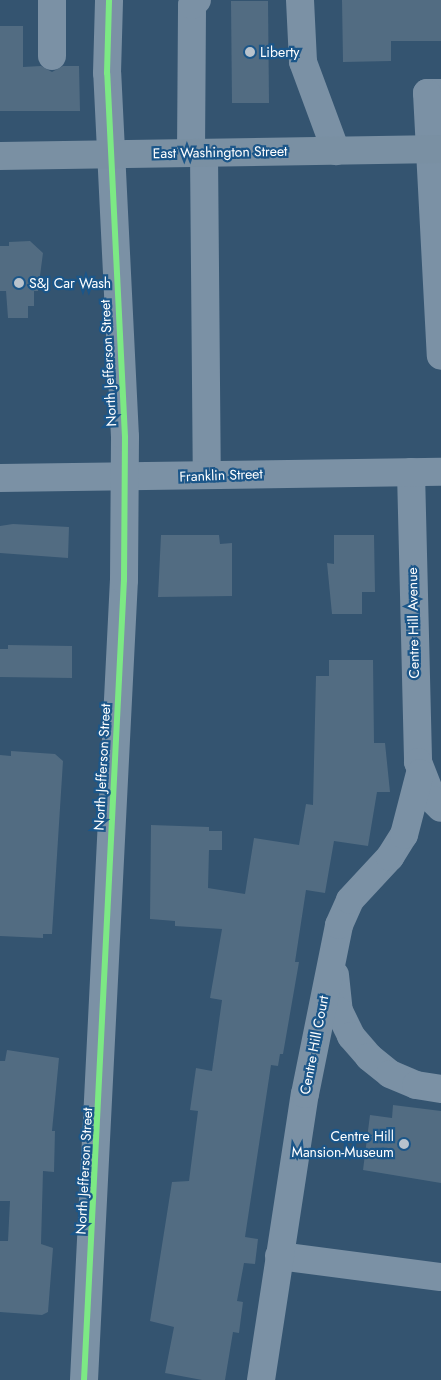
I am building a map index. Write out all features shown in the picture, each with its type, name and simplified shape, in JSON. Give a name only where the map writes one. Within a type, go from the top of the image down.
[{"type":"main road","name":"East Washington Street","points":[[0,156],[435,149]]},
{"type":"street","points":[[52,0],[52,56]]},
{"type":"street","name":"North Jefferson Street","points":[[84,1380],[124,580],[124,477],[111,154],[109,0]]},
{"type":"street","points":[[197,0],[192,5],[208,475]]},
{"type":"street","points":[[300,0],[303,62],[336,150]]},
{"type":"street","points":[[441,92],[427,93],[435,149],[441,356]]},
{"type":"street","name":"Centre Hill Avenue","points":[[411,472],[413,646],[420,773]]},
{"type":"street","name":"Franklin Street","points":[[0,478],[441,472]]},
{"type":"street","points":[[420,773],[441,808]]},
{"type":"street","name":"Centre Hill Court","points":[[261,1380],[279,1256],[332,951],[350,900],[390,857],[404,835],[420,773]]},
{"type":"street","points":[[332,951],[339,1011],[351,1036],[390,1074],[416,1085],[441,1089]]},
{"type":"street","points":[[279,1256],[441,1277]]},
{"type":"building","points":[[342,0],[441,0],[441,41],[391,41],[391,61],[343,62]]},
{"type":"building","name":"Liberty","points":[[231,1],[268,1],[269,103],[232,103]]},
{"type":"building","points":[[0,26],[23,26],[23,67],[41,66],[52,72],[63,66],[79,66],[80,111],[0,111]]},
{"type":"building","name":"S&J Car Wash","points":[[30,241],[43,253],[38,291],[34,291],[34,306],[28,306],[28,318],[8,318],[6,291],[0,291],[0,246],[9,246],[9,242]]},
{"type":"building","points":[[13,524],[69,527],[68,558],[0,553],[0,526]]},
{"type":"building","points":[[161,535],[219,535],[220,544],[232,543],[232,596],[158,597]]},
{"type":"building","points":[[334,535],[374,535],[375,592],[362,592],[362,614],[332,614],[327,563],[334,564]]},
{"type":"building","points":[[8,645],[72,646],[72,678],[0,677],[0,649],[8,649]]},
{"type":"building","points":[[329,660],[373,660],[374,743],[385,743],[390,792],[377,792],[368,846],[334,841],[325,893],[306,890],[295,962],[299,962],[283,1054],[280,1054],[278,1066],[271,1065],[245,1237],[258,1239],[255,1264],[244,1263],[237,1301],[243,1302],[239,1333],[233,1332],[225,1380],[202,1380],[165,1373],[174,1327],[150,1321],[172,1182],[189,1181],[198,1111],[190,1110],[196,1068],[212,1071],[222,1000],[210,998],[222,929],[175,926],[175,921],[150,919],[151,825],[209,827],[209,831],[222,831],[222,850],[209,850],[208,888],[245,894],[254,838],[299,845],[306,804],[313,805],[316,676],[329,676]]},
{"type":"building","points":[[11,751],[55,754],[63,761],[52,934],[43,934],[43,938],[0,936],[0,755],[11,756]]},
{"type":"building","points":[[7,1050],[59,1058],[52,1131],[55,1131],[54,1172],[43,1171],[41,1244],[53,1248],[48,1312],[42,1315],[0,1312],[0,1241],[8,1241],[10,1201],[0,1201],[0,1061],[5,1061]]},
{"type":"building","name":"Centre Hill Mansion-Museum","points":[[393,1105],[441,1111],[441,1183],[363,1170],[370,1115],[392,1118]]},
{"type":"cycle path","points":[[84,1380],[124,580],[125,437],[107,73],[109,0]]},
{"type":"place","name":"Liberty","points":[[250,52]]},
{"type":"place","name":"S&J Car Wash","points":[[19,283]]},
{"type":"place","name":"Centre Hill Mansion-Museum","points":[[404,1144]]}]
